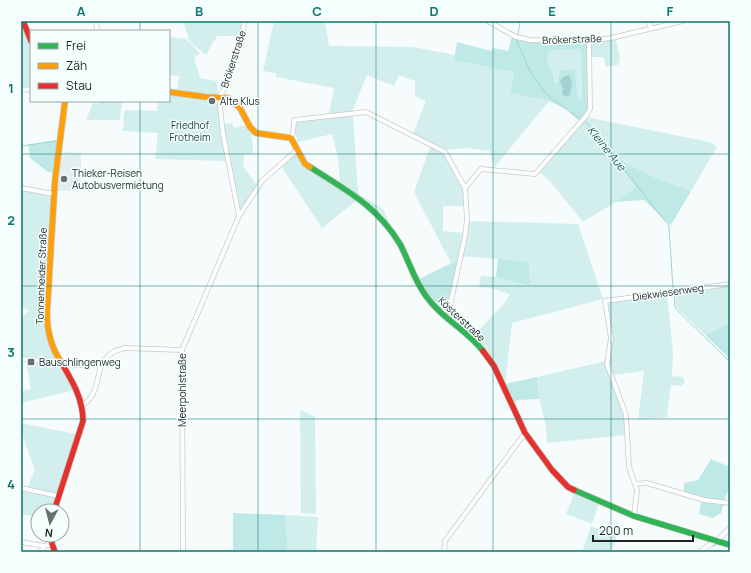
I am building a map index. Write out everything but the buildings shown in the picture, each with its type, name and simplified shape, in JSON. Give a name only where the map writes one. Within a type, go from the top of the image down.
[{"type":"main road","points":[[23,21],[30,38]]},
{"type":"main road","points":[[170,92],[206,97],[228,98],[240,108],[250,127],[256,133],[291,138]]},
{"type":"main road","name":"Tonnenheider Straße","points":[[56,503],[83,421],[83,405],[77,390],[59,360],[50,339],[47,313],[54,194],[59,137],[65,102]]},
{"type":"main road","name":"Kösterstraße","points":[[291,138],[305,164],[363,201],[381,218],[400,245],[413,275],[426,297],[441,314],[468,335],[494,366],[518,422],[525,434],[552,470],[568,487],[585,496],[634,516],[730,545]]},
{"type":"main road","points":[[52,544],[55,552]]},
{"type":"street","name":"Brökerstraße","points":[[219,97],[224,88],[241,39],[244,21]]},
{"type":"street","name":"Brökerstraße","points":[[488,21],[518,38],[530,40],[589,41],[610,38],[682,21]]},
{"type":"street","points":[[648,21],[651,28]]},
{"type":"street","points":[[465,188],[481,169],[535,174],[582,120],[590,109],[589,41]]},
{"type":"street","points":[[219,97],[223,134],[239,216]]},
{"type":"street","points":[[291,138],[294,120],[366,112],[445,152],[465,188],[467,220],[450,306],[441,314]]},
{"type":"street","name":"Meerpohlstraße","points":[[183,552],[182,350],[239,216],[262,181],[298,149]]},
{"type":"street","points":[[21,188],[54,194]]},
{"type":"street","name":"Diekwiesenweg","points":[[635,484],[629,467],[626,415],[608,364],[611,338],[605,300],[730,284]]},
{"type":"street","points":[[83,405],[90,400],[96,385],[101,364],[109,355],[125,348],[182,350]]},
{"type":"street","points":[[21,359],[55,362],[59,360]]},
{"type":"street","points":[[63,366],[101,364]]},
{"type":"street","points":[[444,552],[445,541],[525,434]]},
{"type":"street","points":[[634,516],[637,490],[635,484],[647,483],[704,500],[730,503]]},
{"type":"street","points":[[21,488],[58,496]]},
{"type":"street","points":[[699,552],[716,541],[730,528]]},
{"type":"street","points":[[21,542],[44,546],[52,544]]},
{"type":"street","points":[[41,552],[44,546]]},
{"type":"shaded area","points":[[512,37],[532,43],[583,42],[587,46],[589,109],[579,121],[566,109],[549,101],[510,93],[514,72],[454,60],[457,42],[491,51],[494,48],[508,51]],"holes":[[[581,49],[582,100],[578,100],[575,70],[561,70],[557,83],[555,83],[552,71],[548,65],[547,55],[551,50]]]},
{"type":"shaded area","points":[[569,75],[572,81],[570,95],[567,97],[562,94],[563,88],[560,81],[563,77]]},
{"type":"shaded area","points":[[57,140],[54,173],[48,172],[30,158],[28,145]]},
{"type":"shaded area","points":[[611,149],[626,163],[658,179],[691,191],[671,225],[644,200],[616,202],[636,187],[608,151]]},
{"type":"shaded area","points":[[59,152],[81,153],[81,191],[56,191]]},
{"type":"shaded area","points":[[498,259],[529,262],[530,286],[496,277]]},
{"type":"shaded area","points":[[458,260],[449,305],[441,312],[417,280]]},
{"type":"shaded area","points":[[730,323],[730,359],[705,335]]},
{"type":"shaded area","points":[[537,377],[539,399],[517,400],[513,405],[505,384]]},
{"type":"shaded area","points":[[711,459],[730,467],[730,489],[726,495],[721,513],[713,518],[699,514],[701,501],[684,496],[684,483],[698,480]]},
{"type":"shaded area","points":[[233,513],[285,515],[288,552],[233,552]]},
{"type":"green space","points":[[21,21],[30,44],[30,88],[21,88]]},
{"type":"green space","points":[[183,21],[242,21],[241,36],[217,36],[206,55],[190,42]]},
{"type":"green space","points":[[274,21],[325,21],[329,45],[333,46],[413,47],[455,55],[454,60],[514,72],[510,93],[549,101],[494,168],[490,151],[467,148],[444,150],[413,134],[426,101],[415,96],[415,81],[399,75],[394,86],[367,75],[352,112],[329,115],[334,88],[276,77],[276,73],[263,71]]},
{"type":"green space","points":[[170,37],[186,39],[200,53],[194,58],[200,78],[216,81],[219,95],[177,92],[179,76],[170,75]]},
{"type":"green space","points":[[616,40],[620,59],[618,65],[606,67],[604,57],[591,57],[590,45],[592,42]]},
{"type":"green space","points":[[581,48],[582,100],[578,100],[575,70],[559,73],[555,83],[552,71],[548,66],[547,55],[551,50]]},
{"type":"green space","name":"Friedhof Frotheim","points":[[170,94],[209,100],[209,103],[218,104],[220,131],[226,161],[155,159],[158,133],[123,131],[125,110],[157,111],[158,102],[170,102]]},
{"type":"green space","points":[[98,102],[122,102],[120,120],[86,120],[93,103],[98,104]]},
{"type":"green space","points":[[353,115],[358,192],[360,195],[383,209],[391,226],[381,213],[340,185],[338,158],[332,134],[298,142],[295,132],[295,125],[299,120]]},
{"type":"green space","points":[[586,117],[709,142],[717,147],[691,191],[658,179],[626,163],[611,149],[608,151],[636,187],[616,202],[582,222],[540,171]]},
{"type":"green space","points":[[232,123],[234,128],[246,125],[252,132],[253,154],[244,155],[243,166],[257,185],[242,209],[239,209],[223,125]]},
{"type":"green space","points":[[430,147],[444,153],[463,188],[465,206],[443,206],[443,231],[465,233],[458,260],[451,263],[414,192]]},
{"type":"green space","points":[[297,155],[303,165],[357,200],[322,228],[281,166],[293,156]]},
{"type":"green space","points":[[21,190],[51,196],[45,299],[55,355],[54,359],[51,360],[21,358],[21,318],[29,311],[23,307],[21,309]]},
{"type":"green space","points":[[468,221],[578,224],[603,299],[512,323],[505,384],[496,366],[472,337],[504,304],[510,294],[491,288],[479,287],[481,276],[496,277],[530,286],[529,263],[461,256]]},
{"type":"green space","points":[[730,284],[730,323],[705,335],[676,307],[675,292]]},
{"type":"green space","points":[[667,293],[673,352],[672,376],[682,377],[685,381],[682,386],[671,385],[667,417],[638,420],[644,371],[613,375],[609,363],[612,338],[607,306],[609,301]]},
{"type":"green space","points":[[606,361],[624,415],[625,435],[547,443],[546,426],[539,399],[537,377]]},
{"type":"green space","points":[[26,362],[57,364],[60,366],[74,390],[21,403],[21,391],[31,389]]},
{"type":"green space","points":[[300,410],[315,417],[316,514],[301,513]]},
{"type":"green space","points":[[21,423],[76,434],[57,494],[27,488],[35,470],[21,432]]},
{"type":"green space","points":[[21,490],[56,497],[54,503],[30,503],[30,516],[21,514]]},
{"type":"green space","points":[[574,494],[598,504],[592,524],[566,514]]},
{"type":"green space","points":[[285,515],[318,517],[316,552],[288,552]]},
{"type":"green space","points":[[591,526],[617,536],[611,552],[582,552]]},
{"type":"waterway","name":"Kleine Aue","points":[[518,36],[520,21]]},
{"type":"waterway","name":"Kleine Aue","points":[[518,39],[517,42],[531,73],[546,93],[552,99],[581,119]]},
{"type":"waterway","name":"Kleine Aue","points":[[583,121],[588,124],[669,226],[673,289]]},
{"type":"waterway","points":[[21,146],[56,141]]},
{"type":"waterway","name":"Kleine Aue","points":[[674,294],[675,308],[730,362]]},
{"type":"waterway","points":[[713,546],[718,544]]},
{"type":"traffic: fast","points":[[310,167],[360,200],[381,219],[391,230],[400,244],[415,277],[432,304],[483,351]]},
{"type":"traffic: fast","points":[[574,490],[634,516],[730,545]]},
{"type":"traffic: slow","points":[[170,92],[206,97],[228,98],[240,108],[250,127],[256,133],[291,138],[305,164],[310,167]]},
{"type":"traffic: slow","points":[[61,362],[50,339],[47,313],[55,180],[65,102]]},
{"type":"traffic: jam","points":[[23,21],[30,38]]},
{"type":"traffic: jam","points":[[483,351],[494,366],[525,433],[552,470],[568,487],[574,490]]},
{"type":"traffic: jam","points":[[57,503],[83,421],[83,413],[79,397],[61,362]]},
{"type":"traffic: jam","points":[[52,543],[55,552]]},
{"type":"place","name":"Alte Klus","points":[[212,101]]},
{"type":"place","name":"Thieker-Reisen Autobusvermietung","points":[[64,179]]},
{"type":"place","name":"Bauschlingenweg","points":[[31,362]]}]
